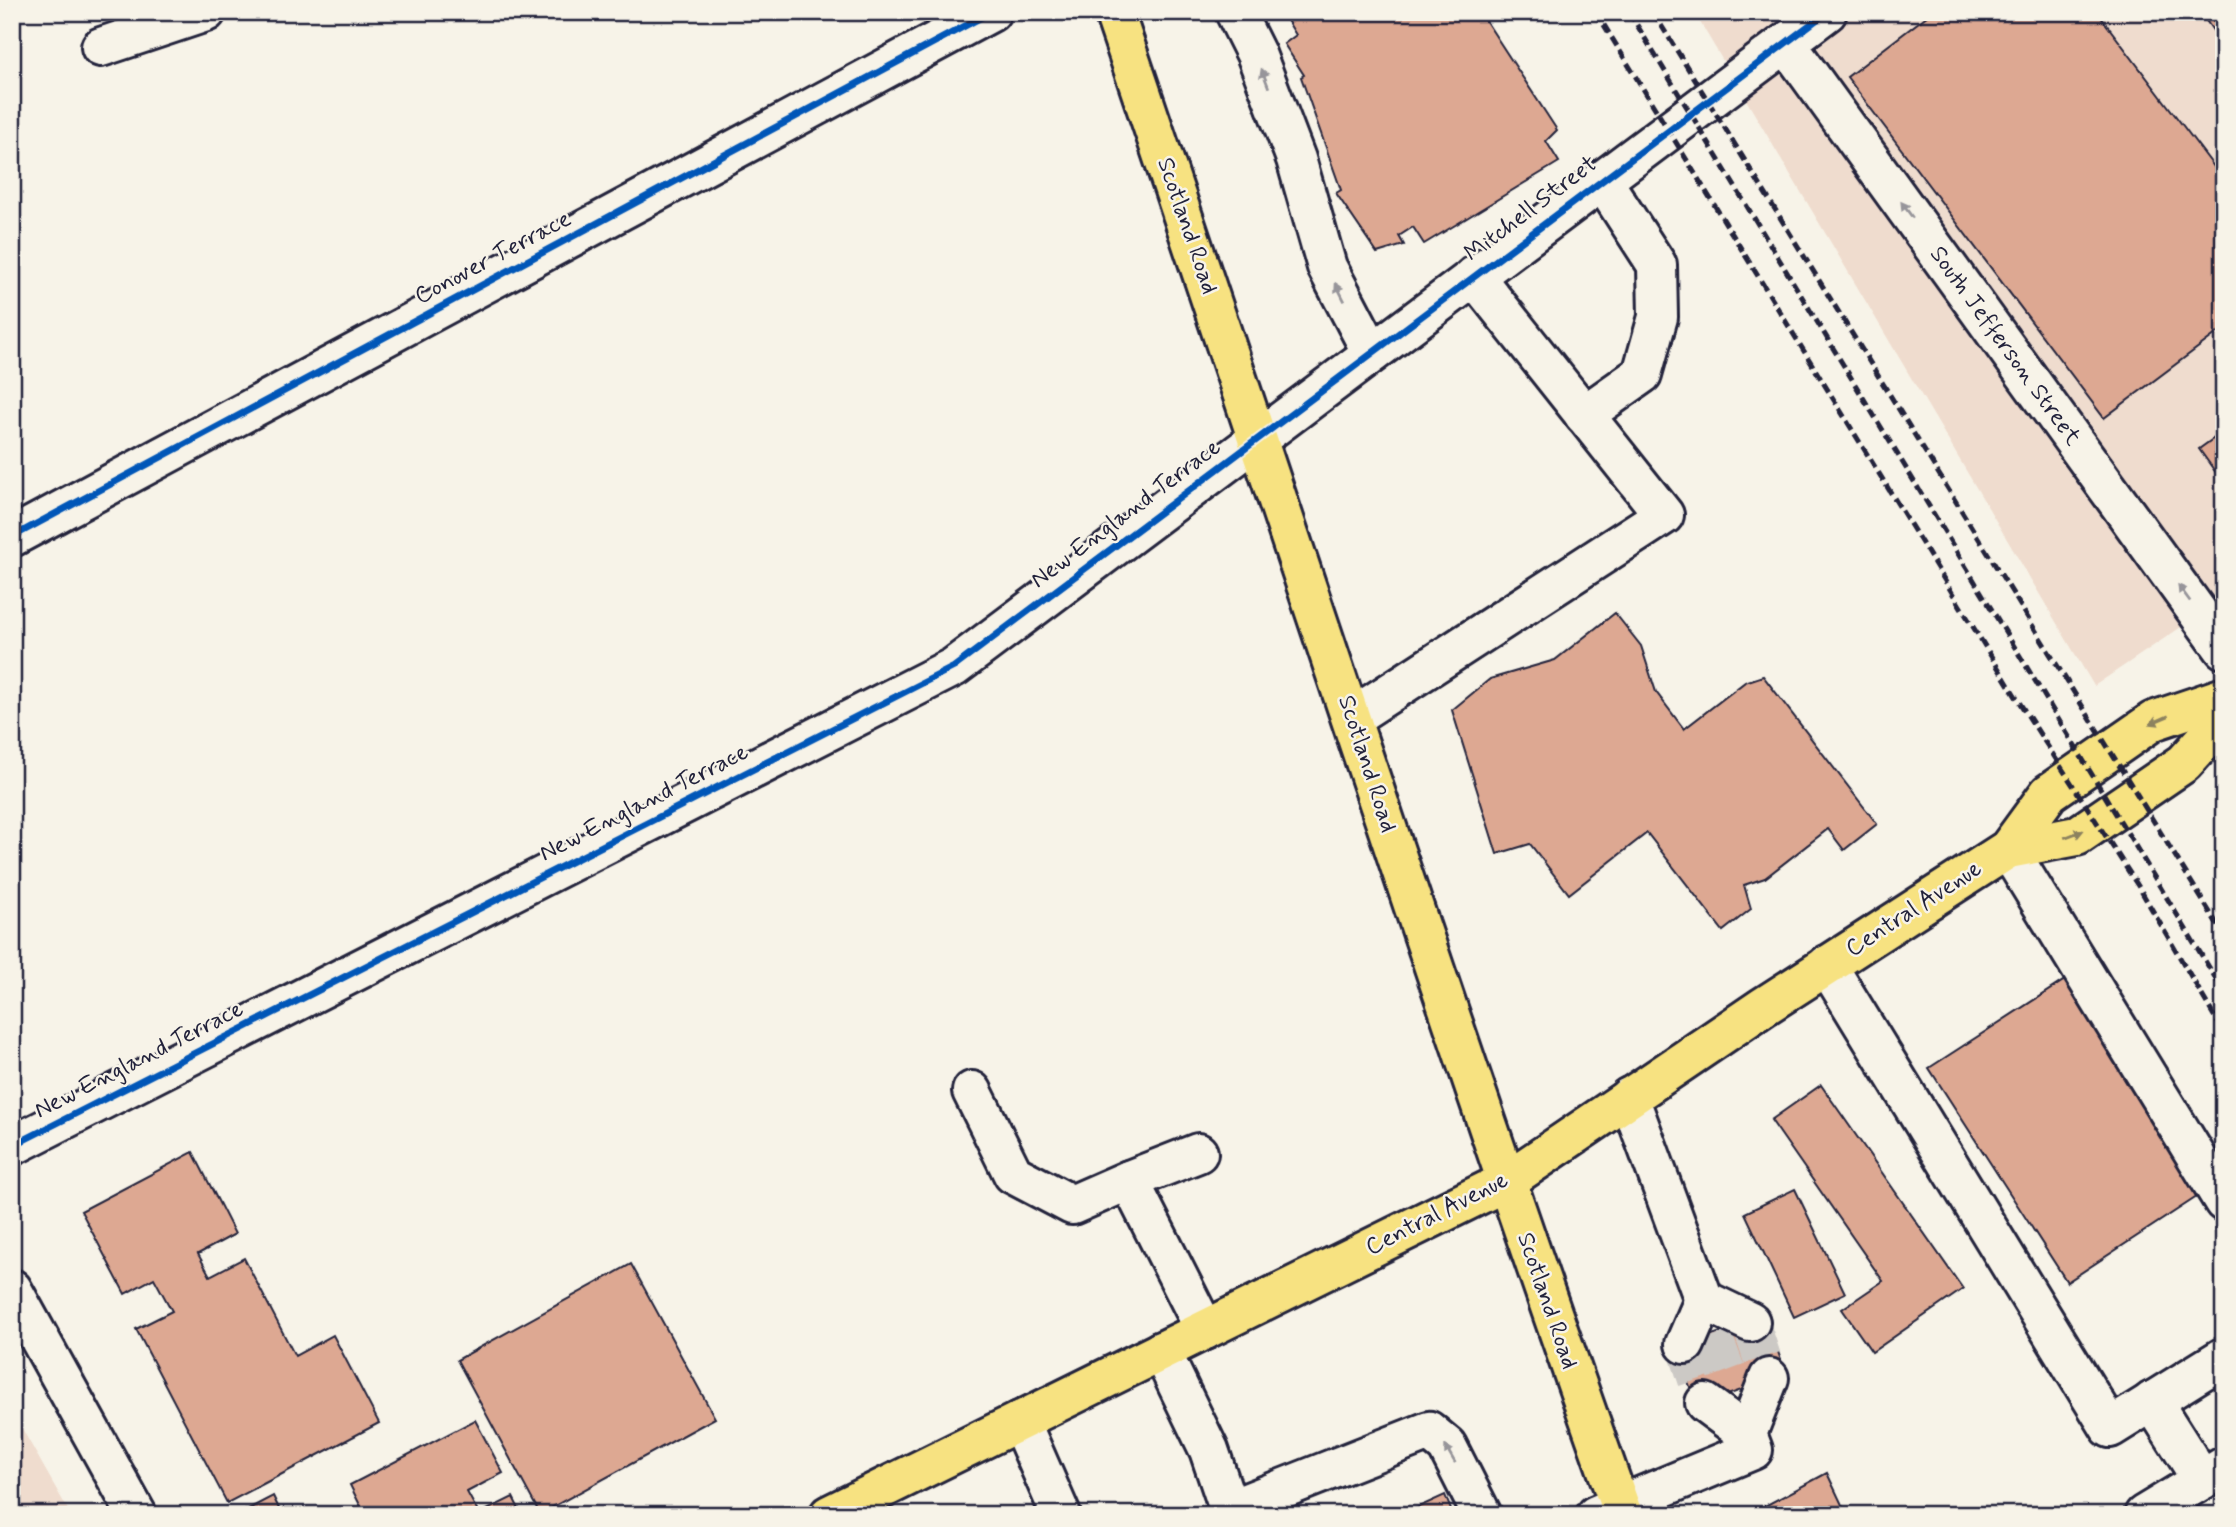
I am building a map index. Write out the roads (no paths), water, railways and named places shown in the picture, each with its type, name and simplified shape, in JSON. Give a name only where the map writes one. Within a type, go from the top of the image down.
[{"type":"main road","name":"Scotland Road","points":[[1114,12],[1259,438],[1613,1512]]},
{"type":"main road","name":"Central Avenue","points":[[829,1515],[1505,1182],[1827,965],[2008,849],[2049,793],[2153,721],[2224,697]]},
{"type":"main road","name":"Central Avenue","points":[[2008,849],[2077,836],[2184,763],[2224,719]]},
{"type":"street","points":[[101,47],[205,12]]},
{"type":"street","name":"Conover Terrace","points":[[12,537],[991,12]]},
{"type":"street","points":[[1235,12],[1256,54],[1296,159],[1327,267],[1372,353]]},
{"type":"street","name":"Mitchell Street","points":[[1259,438],[1827,12]]},
{"type":"street","name":"South Jefferson Street","points":[[1786,43],[2224,649]]},
{"type":"street","points":[[1584,415],[1642,374],[1658,317],[1657,265],[1602,180]]},
{"type":"street","points":[[1351,718],[1664,515],[1474,276]]},
{"type":"street","name":"New England Terrace","points":[[12,1146],[954,667],[1259,438]]},
{"type":"street","points":[[2008,849],[2224,1202]]},
{"type":"street","points":[[1827,965],[2110,1428],[2224,1357]]},
{"type":"street","points":[[972,1091],[1013,1174],[1072,1205],[1198,1153]]},
{"type":"street","points":[[1629,1097],[1701,1327],[1750,1322]]},
{"type":"street","points":[[1129,1181],[1205,1330]]},
{"type":"street","points":[[12,1289],[137,1515]]},
{"type":"street","points":[[1161,1352],[1209,1450],[1231,1512],[1429,1431],[1447,1446],[1482,1515]]},
{"type":"street","points":[[1747,1434],[1769,1378]]},
{"type":"street","points":[[1613,1512],[1753,1450],[1747,1434],[1719,1396]]},
{"type":"street","points":[[2144,1515],[2213,1474],[2152,1401]]},
{"type":"street","points":[[1020,1421],[1060,1515]]},
{"type":"tunnel","points":[[1750,1322],[1769,1378]]},
{"type":"tunnel","points":[[1713,1336],[1733,1389]]},
{"type":"tunnel","points":[[1685,1344],[1705,1403]]},
{"type":"railway","points":[[1596,12],[2021,705],[2140,889],[2224,1033]]},
{"type":"railway","points":[[1629,12],[2224,992]]},
{"type":"railway","points":[[1653,12],[2224,935]]}]
